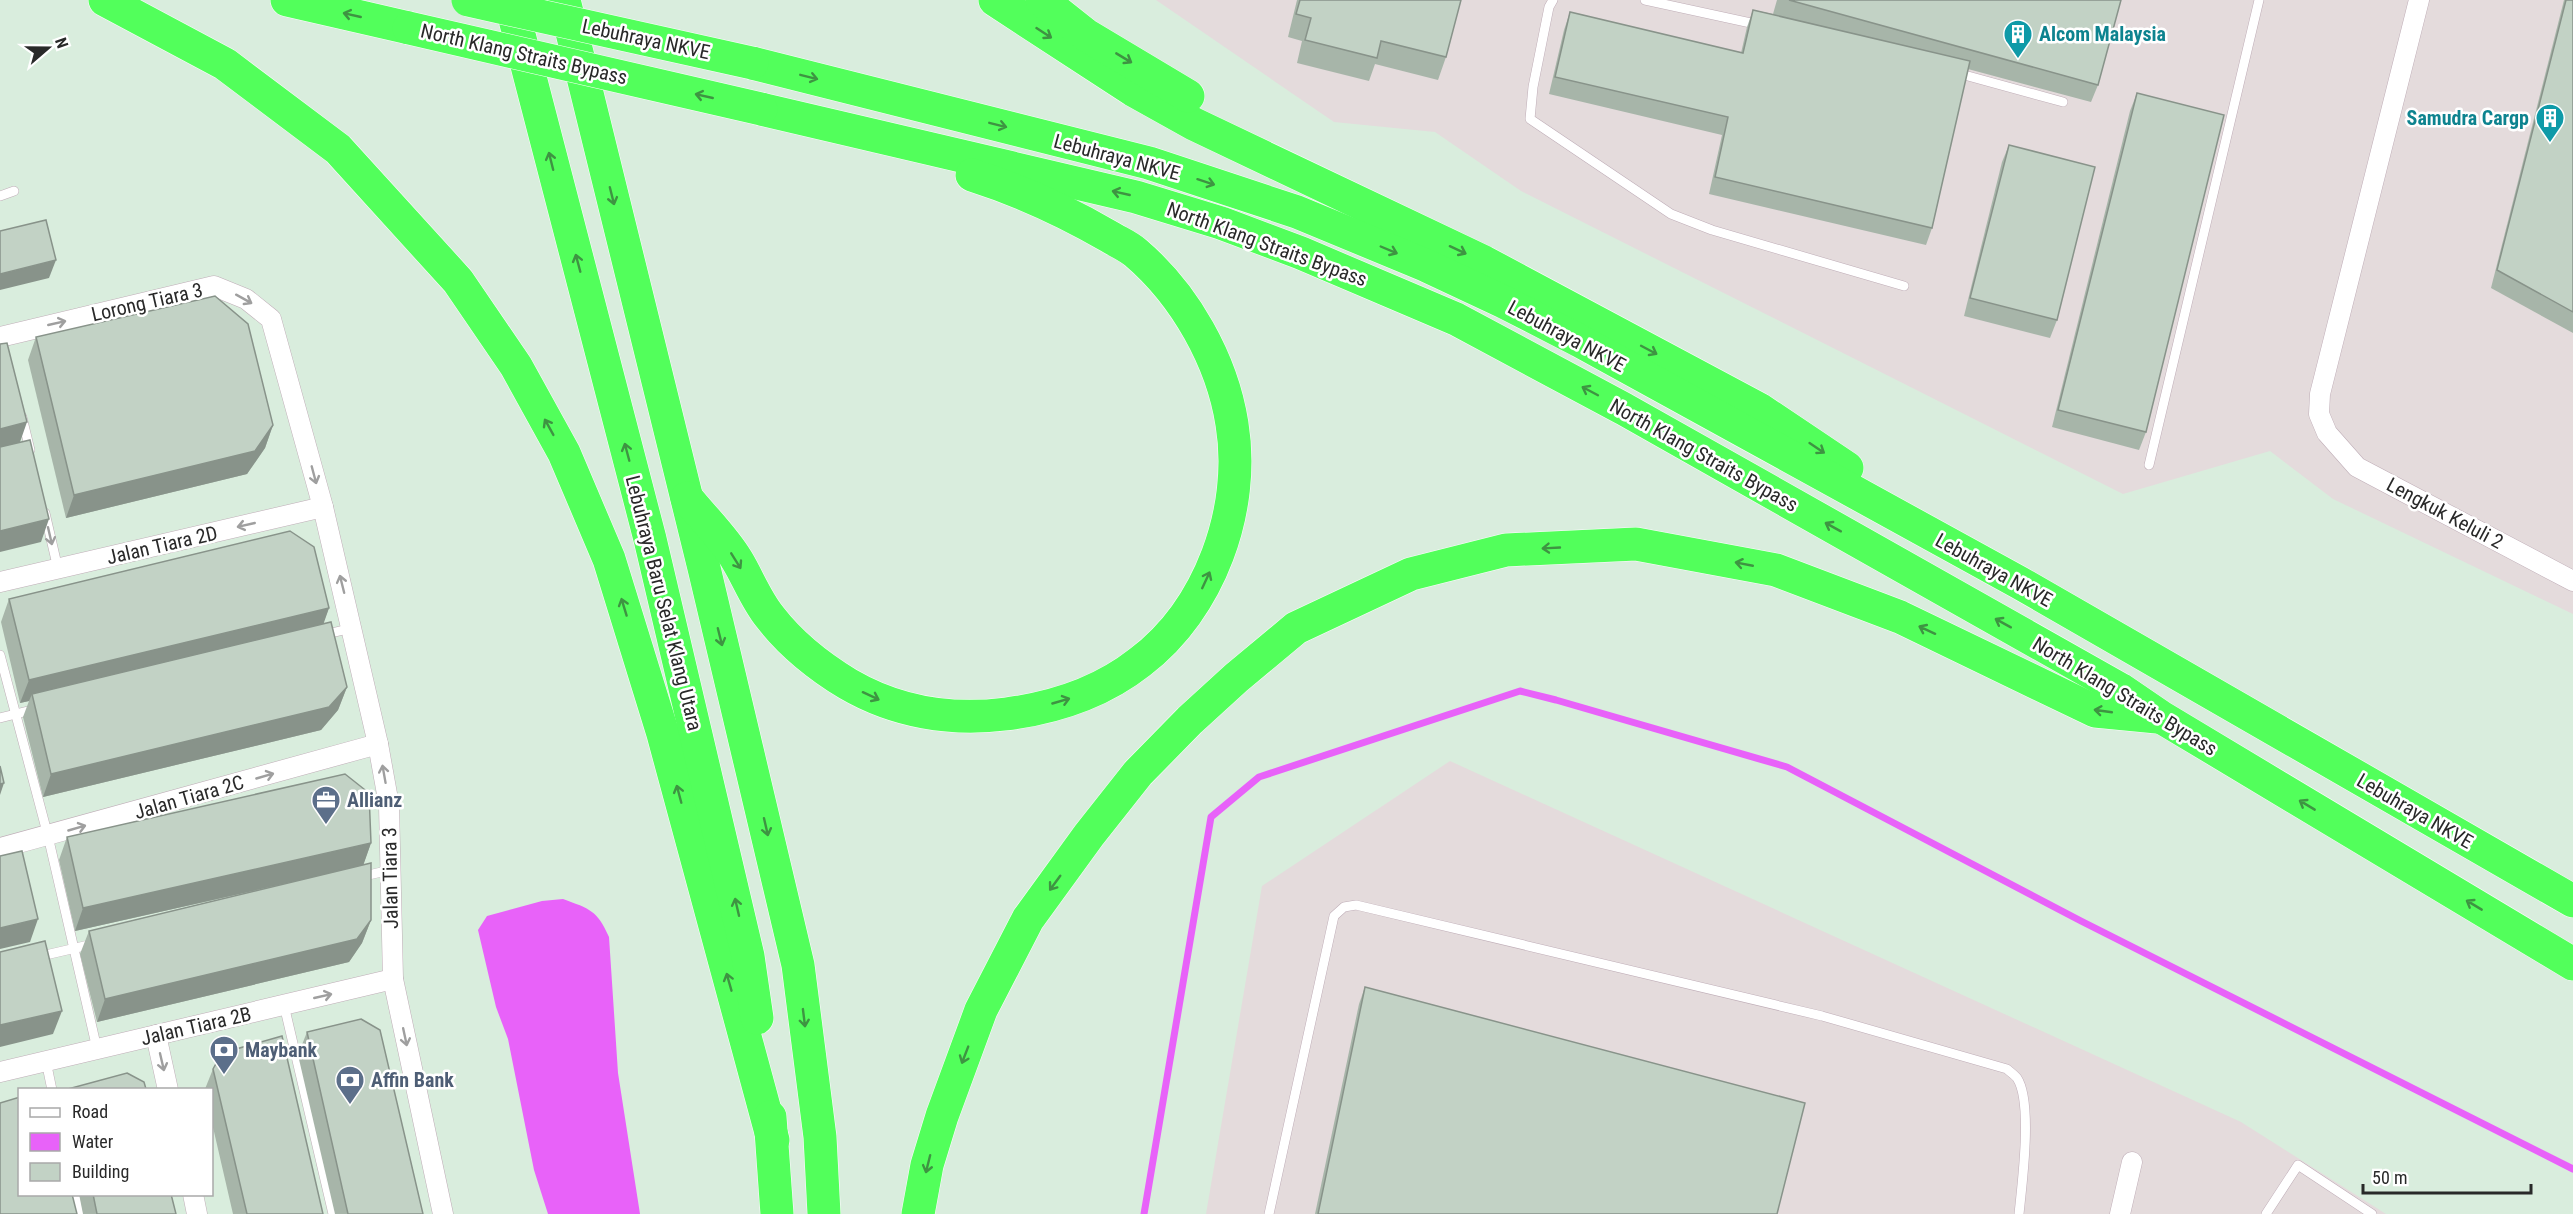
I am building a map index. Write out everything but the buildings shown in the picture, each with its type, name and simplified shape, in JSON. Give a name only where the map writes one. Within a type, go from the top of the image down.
[{"type":"highway","points":[[105,0],[225,64],[338,150],[458,281],[516,366],[564,453],[609,559],[663,734],[773,1140]]},
{"type":"highway","name":"North Klang Straits Bypass","points":[[287,0],[818,121],[1136,197],[1301,253],[1456,320],[1644,420],[2110,684],[2573,964]]},
{"type":"highway","name":"Lebuhraya NKVE","points":[[468,0],[752,63],[1149,163],[1297,212],[1425,265],[1580,341],[2020,583],[2573,901]]},
{"type":"highway","name":"Lebuhraya Baru Selat Klang Utara","points":[[510,0],[650,539],[748,956],[773,1140],[777,1214]]},
{"type":"highway","points":[[564,0],[687,498],[798,965],[820,1137],[824,1214]]},
{"type":"highway","points":[[995,0],[1133,90],[1194,124],[1484,262],[1759,409],[2020,583]]},
{"type":"highway","points":[[1042,0],[1086,35],[1393,219]]},
{"type":"highway","points":[[687,498],[736,557],[770,617],[820,665],[874,698],[908,709],[949,716],[987,716],[1024,711],[1065,700],[1118,678],[1142,661],[1185,615],[1205,584],[1219,549],[1230,513],[1234,482],[1232,423],[1226,398],[1212,357],[1192,318],[1135,252],[1093,227],[978,177],[863,139],[818,121]]},
{"type":"highway","points":[[918,1214],[927,1165],[942,1116],[981,1010],[1028,919],[1089,835],[1138,773],[1190,720],[1296,628],[1411,574],[1506,550],[1636,544],[1776,570],[1900,617],[2095,711],[2162,717]]},
{"type":"street","name":"Lengkuk Keluli 2","points":[[2419,0],[2320,394],[2319,414],[2327,433],[2357,467],[2573,581]]},
{"type":"street","name":"Lorong Tiara 3","points":[[3,340],[214,286],[246,298],[271,319],[323,507]]},
{"type":"street","name":"Jalan Tiara 2D","points":[[0,582],[323,507]]},
{"type":"street","name":"Jalan Tiara 3","points":[[323,507],[378,744],[389,805],[393,979],[443,1214]]},
{"type":"street","name":"Jalan Tiara 2C","points":[[0,848],[48,837],[378,744]]},
{"type":"street","name":"Jalan Tiara 2B","points":[[0,1072],[393,979]]},
{"type":"street","points":[[156,1035],[168,1088]]},
{"type":"street","points":[[2120,1214],[2132,1162]]},
{"type":"street","points":[[193,1196],[197,1214]]},
{"type":"lane","points":[[1553,0],[1549,7],[1535,76],[1530,119],[1671,214],[1713,230],[1904,286]]},
{"type":"lane","points":[[1645,0],[1775,29]]},
{"type":"lane","points":[[2149,465],[2259,0]]},
{"type":"lane","points":[[1942,69],[2063,102]]},
{"type":"lane","points":[[0,196],[14,191]]},
{"type":"lane","points":[[19,403],[24,448],[32,458]]},
{"type":"lane","points":[[42,502],[58,569]]},
{"type":"lane","points":[[317,637],[352,628]]},
{"type":"lane","points":[[0,655],[48,837],[97,1049]]},
{"type":"lane","points":[[0,718],[51,705]]},
{"type":"lane","points":[[345,881],[390,870]]},
{"type":"lane","points":[[1269,1214],[1334,916],[1344,907],[1356,905],[1822,1016],[2007,1069],[2017,1078],[2026,1112],[2019,1214]]},
{"type":"lane","points":[[31,958],[107,940]]},
{"type":"lane","points":[[284,1005],[333,1214]]},
{"type":"lane","points":[[46,1061],[52,1088]]},
{"type":"lane","points":[[2266,1214],[2298,1165],[2372,1214]]},
{"type":"lane","points":[[76,1196],[80,1214]]},
{"type":"shaded area","points":[[1156,0],[2573,0],[2573,614],[2333,499],[2270,451],[2123,494],[1521,191],[1435,132],[1334,122]]},
{"type":"shaded area","points":[[1450,761],[2241,1122],[2386,1214],[1206,1214],[1262,886]]},
{"type":"water","points":[[563,899],[592,912],[601,921],[609,937],[618,1073],[640,1214],[548,1214],[534,1170],[508,1039],[496,1007],[478,930],[487,916],[542,901]]},
{"type":"waterway","points":[[1144,1214],[1211,817],[1259,777],[1520,691],[1787,767],[2081,921],[2573,1169]]},
{"type":"place","name":"Alcom Malaysia","points":[[2018,60]]},
{"type":"place","name":"Samudra Cargp","points":[[2550,144]]},
{"type":"place","name":"Allianz","points":[[326,826]]},
{"type":"place","name":"Maybank","points":[[224,1076]]},
{"type":"place","name":"Affin Bank","points":[[350,1106]]}]
